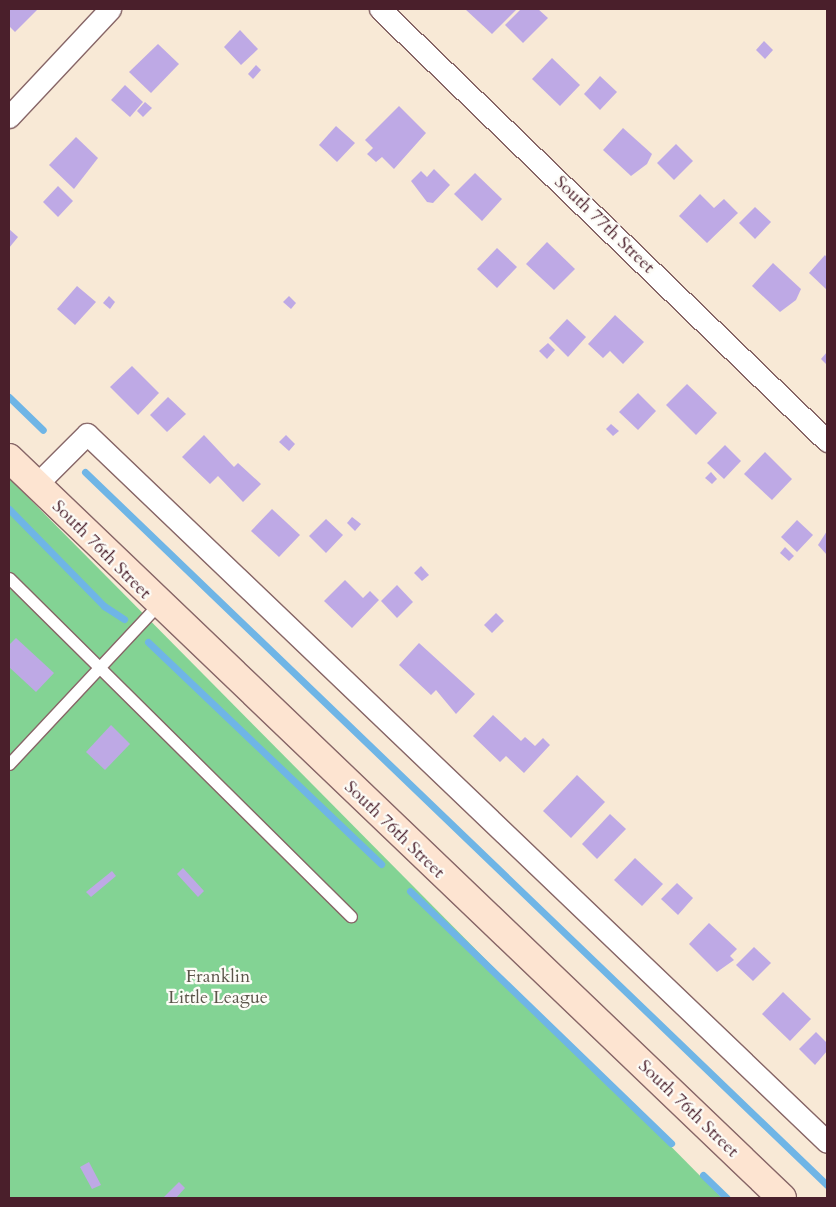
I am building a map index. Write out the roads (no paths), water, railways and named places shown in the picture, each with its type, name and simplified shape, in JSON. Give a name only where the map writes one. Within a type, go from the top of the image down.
[{"type":"main road","name":"South 76th Street","points":[[9,458],[158,605],[782,1198]]},
{"type":"street","points":[[9,116],[110,9]]},
{"type":"street","name":"South 77th Street","points":[[380,9],[827,441]]},
{"type":"street","points":[[36,485],[87,434],[827,1142]]},
{"type":"lane","points":[[9,578],[351,916]]},
{"type":"lane","points":[[9,764],[158,605]]},
{"type":"waterway","points":[[9,397],[43,430]]},
{"type":"waterway","points":[[85,472],[827,1185]]},
{"type":"waterway","points":[[9,509],[104,606],[124,619]]},
{"type":"waterway","points":[[148,642],[381,864]]},
{"type":"waterway","points":[[410,891],[671,1143]]},
{"type":"waterway","points":[[703,1175],[727,1198]]},
{"type":"park label","name":"Franklin Little League","points":[[218,988]]}]
